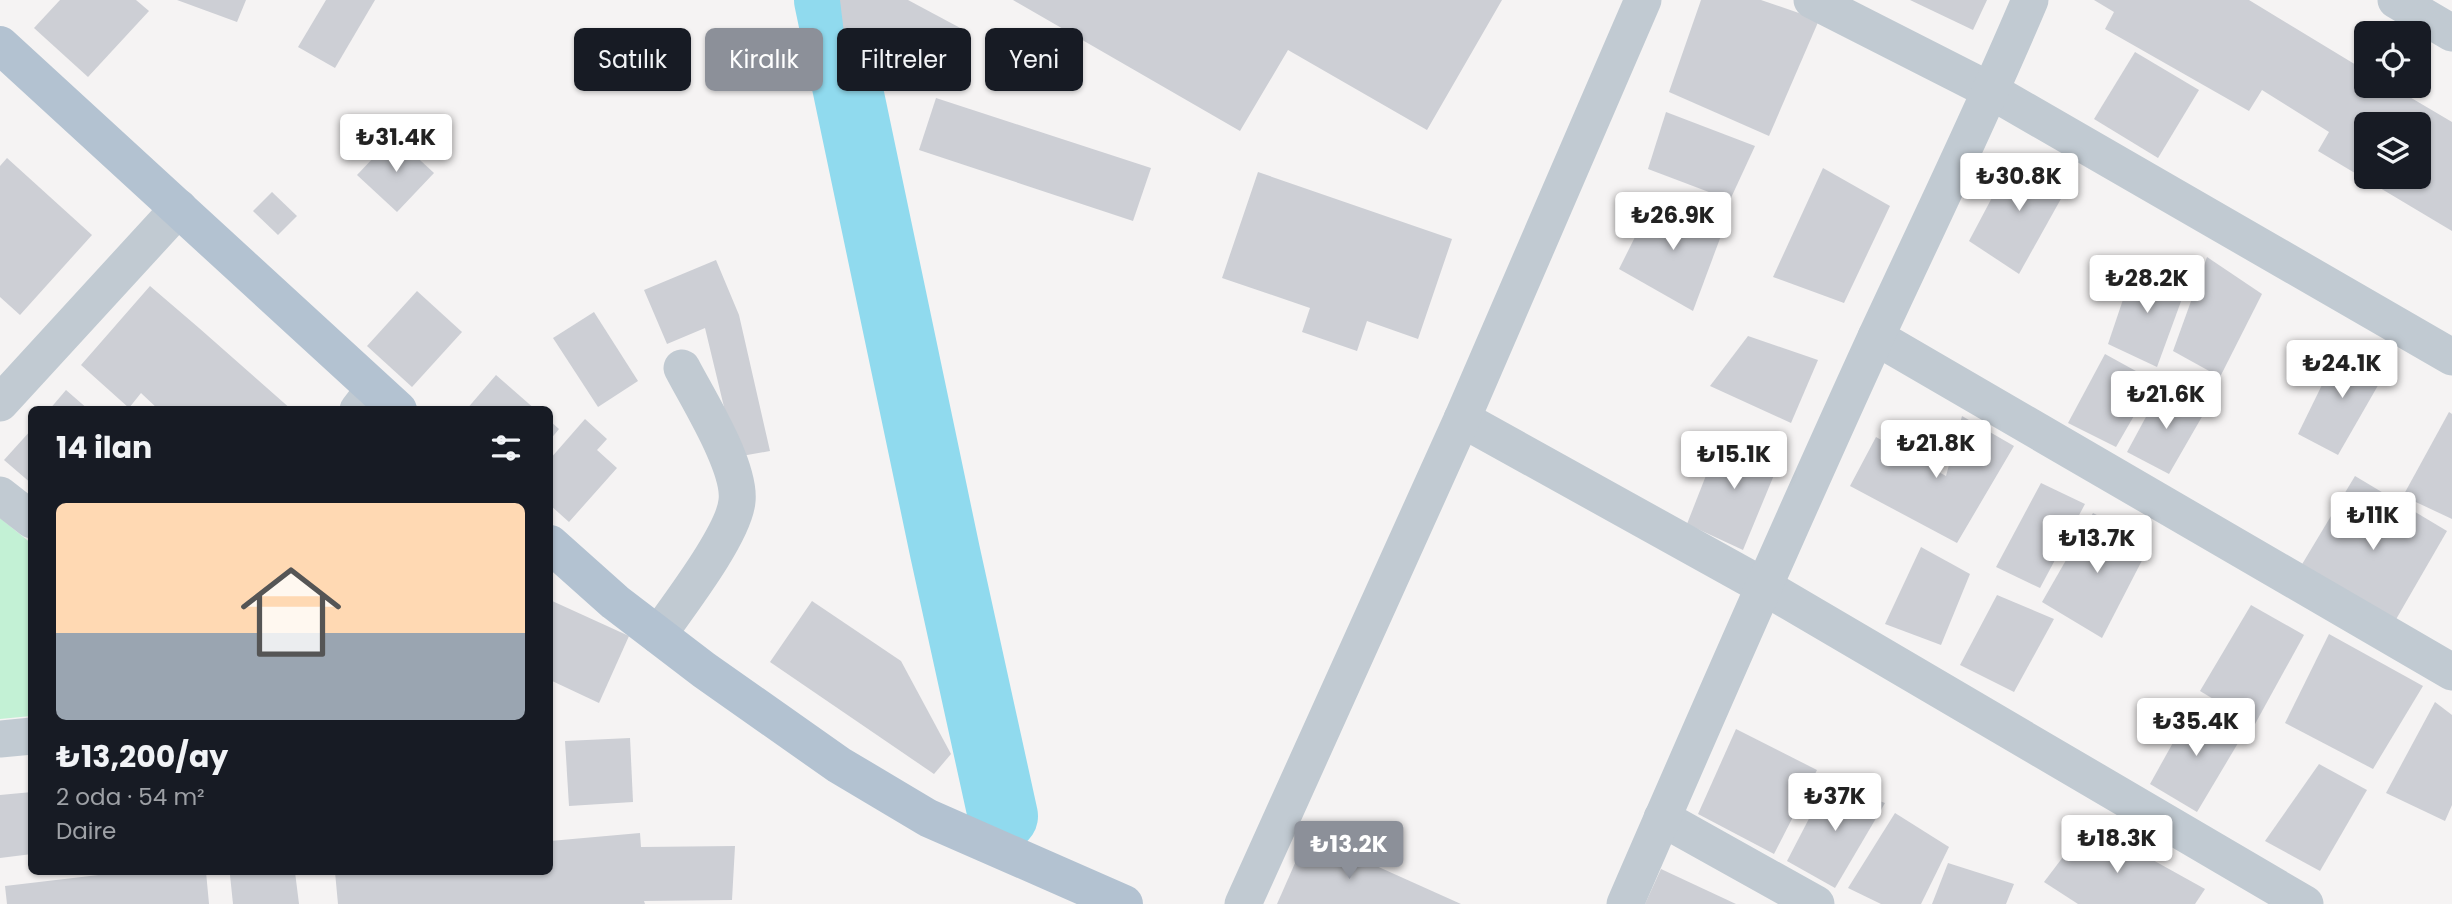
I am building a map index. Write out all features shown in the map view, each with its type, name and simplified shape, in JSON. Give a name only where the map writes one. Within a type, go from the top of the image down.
[{"type":"main road","points":[[0,45],[179,208],[377,403]]},
{"type":"main road","points":[[553,547],[615,602],[808,744],[917,811],[1101,900]]},
{"type":"street","points":[[1243,904],[1462,419],[1643,0]]},
{"type":"street","points":[[1812,0],[1992,91],[2452,357]]},
{"type":"street","points":[[1625,904],[1763,586],[1992,91],[2030,0]]},
{"type":"street","points":[[2396,0],[2452,33]]},
{"type":"street","points":[[0,403],[179,208]]},
{"type":"street","points":[[1876,337],[2452,672]]},
{"type":"street","points":[[658,635],[722,540],[732,521],[737,501],[736,482],[723,447],[682,368]]},
{"type":"street","points":[[1462,419],[1763,586],[2305,904]]},
{"type":"street","points":[[0,495],[28,517]]},
{"type":"street","points":[[0,739],[28,736]]},
{"type":"street","points":[[1662,818],[1816,904]]},
{"type":"green space","points":[[0,518],[28,541],[28,716],[0,719]]},
{"type":"building","points":[[60,0],[136,0],[149,11],[88,77],[34,28]]},
{"type":"building","points":[[177,0],[246,0],[237,22]]},
{"type":"building","points":[[326,0],[375,0],[335,68],[298,47]]},
{"type":"building","points":[[840,0],[908,0],[960,28],[843,28]]},
{"type":"building","points":[[1013,0],[1502,0],[1427,130],[1288,50],[1240,131],[1083,40],[1083,28],[1062,28]]},
{"type":"building","points":[[1701,0],[1761,0],[1819,20],[1769,136],[1669,92]]},
{"type":"building","points":[[1910,0],[1987,0],[1973,30]]},
{"type":"building","points":[[2094,0],[2249,0],[2354,64],[2354,98],[2411,98],[2452,122],[2452,231],[2382,189],[2431,189],[2431,112],[2354,112],[2354,172],[2318,151],[2329,132],[2262,90],[2249,111],[2105,29],[2114,12]]},
{"type":"building","points":[[2135,52],[2199,90],[2158,158],[2094,119]]},
{"type":"building","points":[[936,98],[1151,168],[1133,221],[919,150]]},
{"type":"building","points":[[1666,112],[1755,146],[1730,200],[1648,169]]},
{"type":"building","points":[[394,136],[434,173],[397,212],[357,175]]},
{"type":"building","points":[[7,158],[92,235],[20,315],[0,297],[0,166]]},
{"type":"building","points":[[2013,158],[2072,179],[2019,274],[1969,241]]},
{"type":"building","points":[[1823,168],[1890,206],[1844,303],[1773,277]]},
{"type":"building","points":[[1258,172],[1452,239],[1418,339],[1367,321],[1357,351],[1302,332],[1310,308],[1222,278]]},
{"type":"building","points":[[272,192],[297,216],[278,235],[253,211]]},
{"type":"building","points":[[1654,199],[1725,225],[1693,311],[1619,269]]},
{"type":"building","points":[[2207,257],[2262,294],[2220,377],[2173,351]]},
{"type":"building","points":[[716,260],[739,315],[770,451],[736,457],[705,328],[667,344],[644,290]]},
{"type":"building","points":[[2135,264],[2187,285],[2157,367],[2108,344]]},
{"type":"building","points":[[150,286],[287,406],[155,406],[141,393],[131,406],[127,406],[81,365]]},
{"type":"building","points":[[417,291],[462,332],[412,387],[367,346]]},
{"type":"building","points":[[594,312],[638,381],[598,407],[553,338]]},
{"type":"building","points":[[1748,336],[1818,360],[1791,423],[1710,386]]},
{"type":"building","points":[[2340,348],[2388,368],[2338,455],[2298,434]]},
{"type":"building","points":[[2105,354],[2154,381],[2116,447],[2068,423]]},
{"type":"building","points":[[496,375],[531,406],[469,406]]},
{"type":"building","points":[[2161,389],[2207,408],[2169,474],[2127,452]]},
{"type":"building","points":[[66,390],[84,406],[52,406]]},
{"type":"building","points":[[2449,412],[2452,414],[2452,519],[2403,496]]},
{"type":"building","points":[[1962,416],[2014,446],[1957,543],[1850,486],[1876,437],[1946,476]]},
{"type":"building","points":[[585,419],[607,439],[597,450],[617,468],[569,522],[553,508],[553,456]]},
{"type":"building","points":[[553,424],[559,429],[553,436]]},
{"type":"building","points":[[1723,432],[1781,458],[1743,550],[1687,524]]},
{"type":"building","points":[[28,433],[28,481],[4,460]]},
{"type":"building","points":[[2355,476],[2447,531],[2391,628],[2298,571]]},
{"type":"building","points":[[2041,483],[2085,504],[2040,588],[1996,567]]},
{"type":"building","points":[[2093,513],[2151,543],[2102,638],[2042,602]]},
{"type":"building","points":[[1921,547],[1970,574],[1941,645],[1885,624]]},
{"type":"building","points":[[1997,595],[2054,619],[2014,692],[1960,665]]},
{"type":"building","points":[[553,601],[629,636],[599,703],[553,681]]},
{"type":"building","points":[[812,601],[901,661],[951,754],[934,774],[770,662]]},
{"type":"building","points":[[2251,605],[2304,635],[2255,724],[2200,691]]},
{"type":"building","points":[[2329,634],[2423,686],[2373,769],[2285,723]]},
{"type":"building","points":[[2435,702],[2452,715],[2452,805],[2445,821],[2386,793]]},
{"type":"building","points":[[2194,705],[2244,733],[2197,812],[2150,784]]},
{"type":"building","points":[[1736,729],[1817,770],[1774,854],[1698,814]]},
{"type":"building","points":[[630,738],[633,802],[569,806],[565,741]]},
{"type":"building","points":[[2319,764],[2367,790],[2320,871],[2265,841]]},
{"type":"building","points":[[1828,782],[1885,803],[1835,888],[1787,861]]},
{"type":"building","points":[[28,792],[28,854],[0,858],[0,795]]},
{"type":"building","points":[[1895,813],[1949,847],[1921,904],[1881,904],[1848,888]]},
{"type":"building","points":[[2088,824],[2205,889],[2195,904],[2078,904],[2044,882]]},
{"type":"building","points":[[640,833],[641,847],[735,846],[732,900],[644,901],[645,904],[338,904],[335,875],[553,875],[553,841]]},
{"type":"building","points":[[1307,836],[1363,860],[1461,904],[1277,904]]},
{"type":"building","points":[[1948,863],[2014,884],[2006,904],[1932,904]]},
{"type":"building","points":[[1661,869],[1736,904],[1645,904]]},
{"type":"building","points":[[98,875],[206,875],[209,904],[7,904],[5,886]]},
{"type":"building","points":[[230,875],[295,875],[299,904],[233,904]]},
{"type":"waterway","points":[[829,0],[1003,816]]}]
